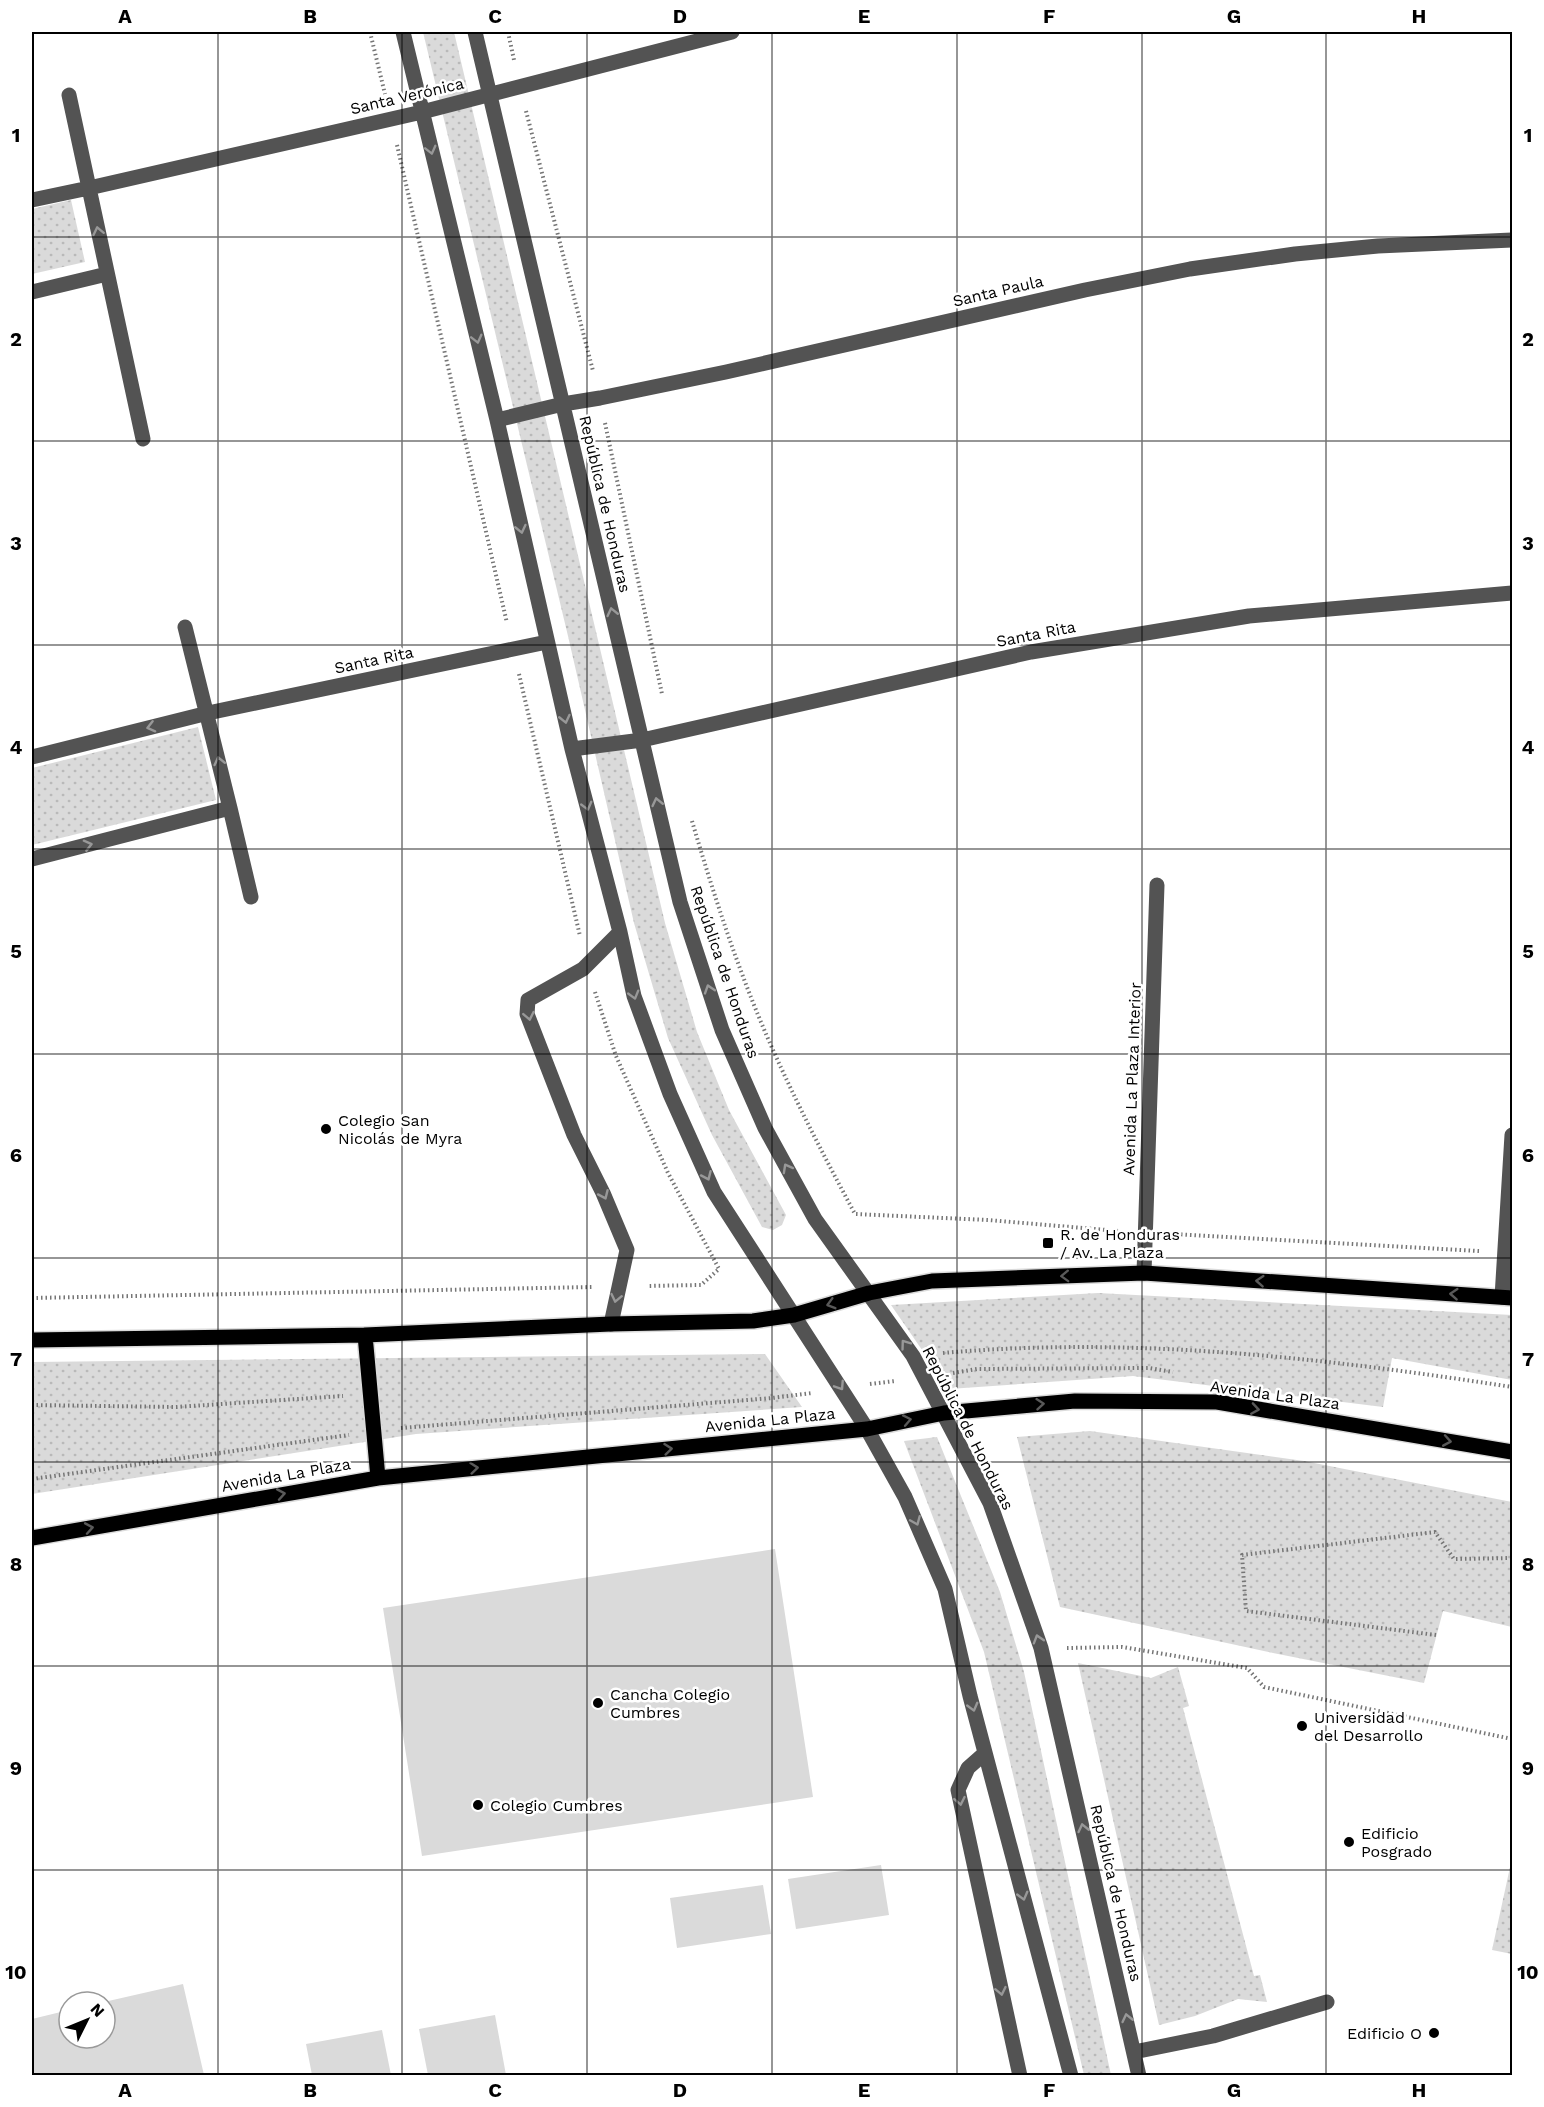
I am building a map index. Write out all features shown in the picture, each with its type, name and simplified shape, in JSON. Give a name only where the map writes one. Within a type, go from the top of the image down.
[{"type":"main road","points":[[32,1340],[365,1335],[611,1324],[753,1321],[794,1315],[869,1293],[932,1281],[1144,1273],[1507,1298]]},
{"type":"main road","points":[[365,1335],[378,1478]]},
{"type":"main road","name":"Avenida La Plaza","points":[[32,1538],[378,1478],[867,1429],[944,1413],[1075,1401],[1217,1402],[1512,1452]]},
{"type":"street","points":[[403,32],[497,420],[572,749],[620,932],[634,996],[670,1094],[714,1192],[867,1429],[905,1497],[945,1589],[985,1753],[1071,2076]]},
{"type":"street","name":"República de Honduras","points":[[476,32],[680,902],[722,1030],[765,1128],[815,1219],[913,1356],[990,1503],[1041,1648],[1139,2076]]},
{"type":"street","name":"Santa Verónica","points":[[32,200],[422,112],[732,32]]},
{"type":"street","points":[[69,95],[143,439]]},
{"type":"street","name":"Santa Paula","points":[[497,420],[563,404],[726,372],[1085,290],[1190,269],[1295,254],[1378,246],[1512,240]]},
{"type":"street","points":[[32,292],[107,274]]},
{"type":"street","name":"Santa Rita","points":[[572,749],[642,740],[1043,650],[1249,616],[1512,593]]},
{"type":"street","points":[[185,627],[208,713],[251,897]]},
{"type":"street","name":"Santa Rita","points":[[32,757],[208,713],[547,642]]},
{"type":"street","points":[[32,859],[230,808]]},
{"type":"street","name":"Avenida La Plaza Interior","points":[[1144,1273],[1157,885]]},
{"type":"street","points":[[611,1324],[627,1250],[603,1193],[574,1135],[527,1014],[528,1000],[583,969],[620,932]]},
{"type":"street","points":[[1507,1298],[1505,1252],[1512,1135]]},
{"type":"street","points":[[985,1753],[968,1768],[958,1790],[1020,2076]]},
{"type":"street","points":[[1134,2052],[1213,2036],[1327,2002]]},
{"type":"path","points":[[508,32],[600,398],[670,733]]},
{"type":"path","points":[[689,811],[738,963],[772,1049],[812,1133],[855,1214],[988,1220],[1145,1233],[1505,1252]]},
{"type":"path","points":[[32,1298],[701,1285],[719,1269]]},
{"type":"path","points":[[913,1356],[1010,1348],[1204,1350],[1355,1364],[1512,1387]]},
{"type":"path","points":[[32,1406],[176,1407],[370,1395]]},
{"type":"path","points":[[1436,1635],[1246,1611],[1242,1555],[1435,1533],[1454,1559],[1512,1558]]},
{"type":"path","points":[[1041,1648],[1122,1647],[1247,1668],[1264,1687],[1512,1739]]},
{"type":"shaded area","points":[[423,32],[454,32],[665,923],[697,1032],[729,1110],[786,1215],[782,1225],[773,1230],[762,1227],[712,1135],[668,1038],[634,923],[568,636]]},
{"type":"shaded area","points":[[71,200],[85,262],[32,274],[32,209]]},
{"type":"shaded area","points":[[198,727],[216,800],[32,845],[32,768]]},
{"type":"shaded area","points":[[1098,1293],[1512,1315],[1512,1380],[1392,1358],[1383,1407],[1133,1376],[949,1389],[891,1305]]},
{"type":"shaded area","points":[[765,1354],[802,1407],[416,1434],[32,1494],[32,1362]]},
{"type":"shaded area","points":[[1090,1431],[1304,1461],[1512,1502],[1512,1627],[1443,1611],[1424,1683],[1060,1607],[1017,1437]]},
{"type":"shaded area","points":[[937,1437],[1000,1592],[1024,1672],[1111,2075],[1084,2075],[984,1652],[904,1441]]},
{"type":"shaded area","name":"Cancha Colegio Cumbres","points":[[775,1549],[813,1797],[422,1856],[383,1608]]},
{"type":"shaded area","points":[[1078,1663],[1151,1678],[1178,1667],[1189,1706],[1183,1708],[1254,1976],[1260,1975],[1267,2002],[1238,1999],[1195,2016],[1159,2025]]},
{"type":"shaded area","points":[[1512,1858],[1512,1954],[1492,1950]]},
{"type":"shaded area","points":[[881,1865],[889,1915],[796,1929],[788,1879]]},
{"type":"shaded area","points":[[763,1885],[771,1934],[677,1948],[670,1898]]},
{"type":"shaded area","points":[[183,1984],[204,2075],[32,2075],[32,2019],[57,2013],[57,2050],[117,2050],[117,1999]]},
{"type":"shaded area","points":[[495,2015],[506,2075],[428,2075],[419,2029]]},
{"type":"shaded area","points":[[382,2030],[391,2075],[312,2075],[306,2044]]},
{"type":"place","name":"Colegio San Nicolás de Myra","points":[[326,1129]]},
{"type":"place","name":"R. de Honduras / Av. La Plaza","points":[[1048,1243]]},
{"type":"place","name":"Cancha Colegio Cumbres","points":[[598,1703]]},
{"type":"place","name":"Universidad del Desarrollo","points":[[1302,1726]]},
{"type":"place","name":"Colegio Cumbres","points":[[478,1805]]},
{"type":"place","name":"Edificio Posgrado","points":[[1349,1842]]},
{"type":"place","name":"Edificio O","points":[[1434,2033]]}]
